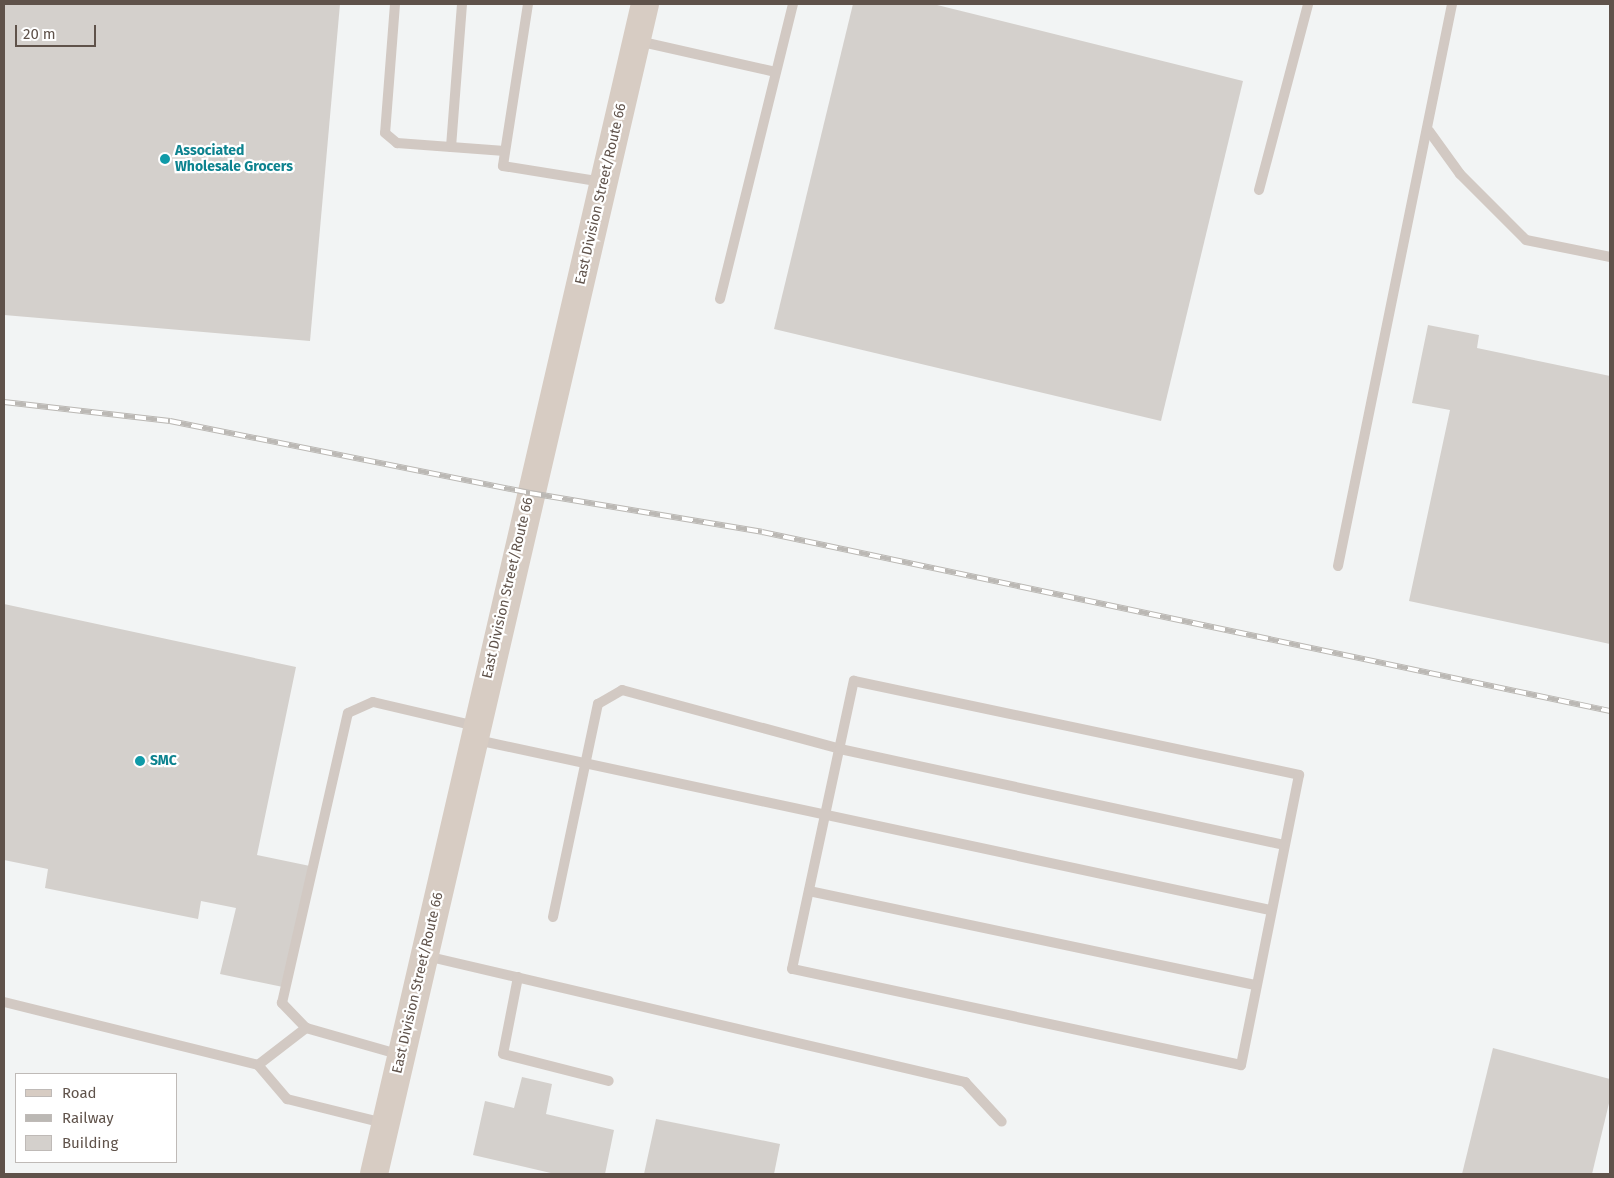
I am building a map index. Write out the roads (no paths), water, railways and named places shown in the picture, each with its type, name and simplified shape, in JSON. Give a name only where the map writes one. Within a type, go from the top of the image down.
[{"type":"main road","name":"East Division Street/Route 66","points":[[374,1174],[475,732],[646,4]]},
{"type":"lane","points":[[395,4],[385,133],[397,143],[506,151]]},
{"type":"lane","points":[[451,147],[462,4]]},
{"type":"lane","points":[[528,4],[503,166],[604,182]]},
{"type":"lane","points":[[720,299],[792,4]]},
{"type":"lane","points":[[1259,190],[1308,4]]},
{"type":"lane","points":[[1338,566],[1429,131],[1452,4]]},
{"type":"lane","points":[[637,41],[776,72]]},
{"type":"lane","points":[[1429,131],[1460,174],[1526,240],[1610,257]]},
{"type":"lane","points":[[854,681],[1299,775],[1270,910],[1241,1065],[792,969],[840,749],[854,681]]},
{"type":"lane","points":[[552,917],[598,704],[622,690],[840,749],[1284,844]]},
{"type":"lane","points":[[401,1055],[306,1028],[282,1002],[348,713],[373,702],[585,763],[1270,910]]},
{"type":"lane","points":[[809,890],[1256,985]]},
{"type":"lane","points":[[425,956],[965,1082],[1002,1122]]},
{"type":"lane","points":[[518,977],[503,1054],[609,1081]]},
{"type":"lane","points":[[4,1002],[258,1065],[288,1100],[386,1124]]},
{"type":"lane","points":[[258,1065],[306,1028]]},
{"type":"railway","points":[[4,402],[170,421],[530,493],[762,532],[1610,711]]},
{"type":"place","name":"Associated Wholesale Grocers","points":[[165,159]]},
{"type":"place","name":"SMC","points":[[140,761]]}]
